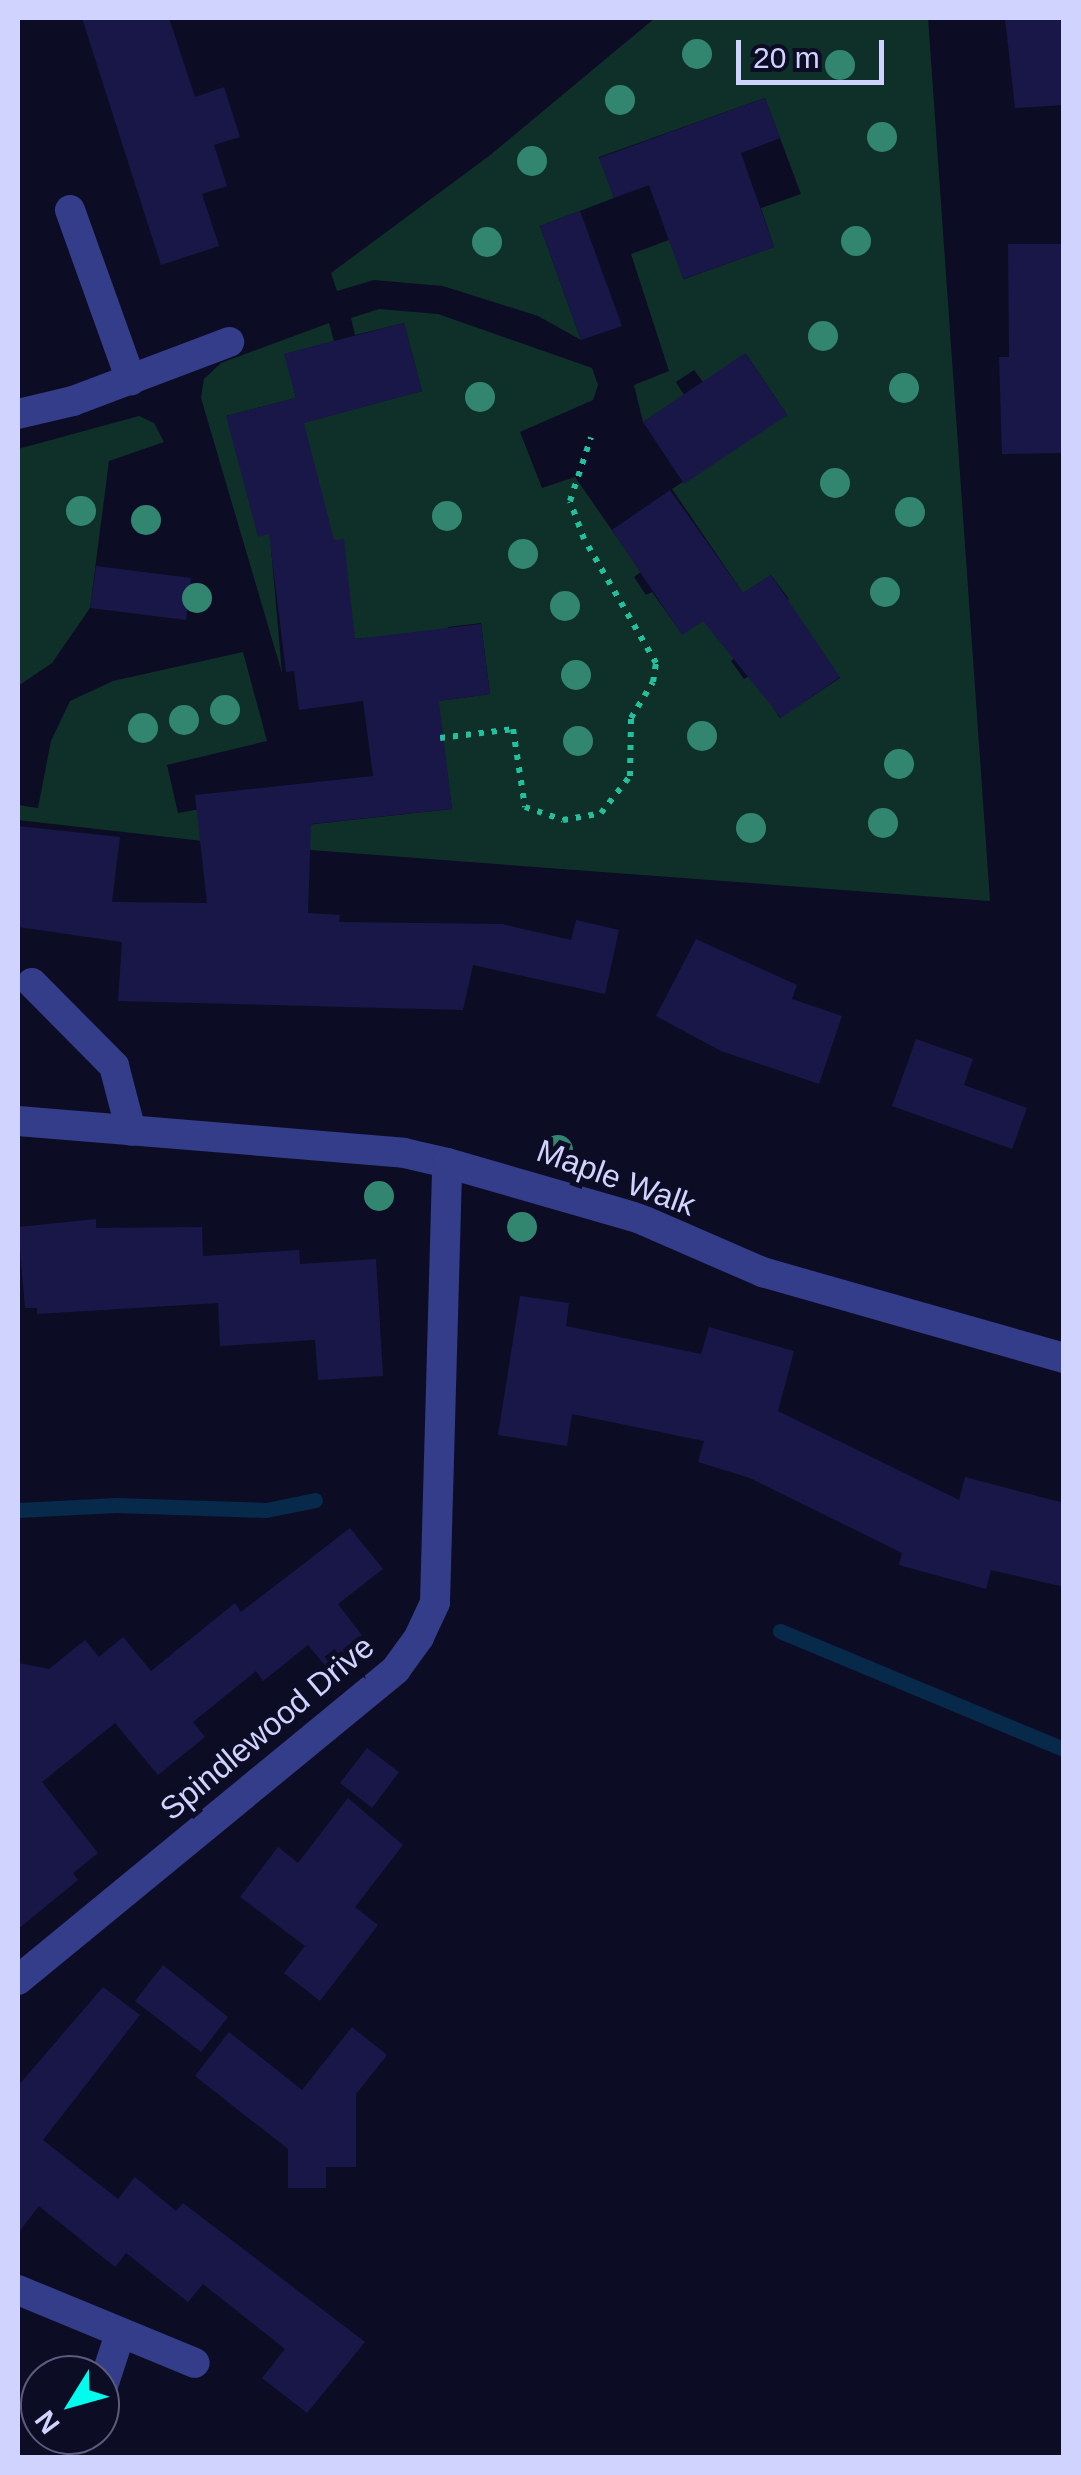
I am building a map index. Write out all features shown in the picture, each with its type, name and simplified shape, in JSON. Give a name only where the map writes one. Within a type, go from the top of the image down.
[{"type":"street","points":[[70,210],[130,380]]},
{"type":"street","points":[[18,414],[130,380],[229,342]]},
{"type":"street","points":[[32,983],[114,1066],[131,1131]]},
{"type":"street","name":"Maple Walk","points":[[18,1121],[404,1153],[638,1218],[762,1272],[1064,1358]]},
{"type":"street","name":"Spindlewood Drive","points":[[19,1977],[396,1668],[420,1637],[435,1602],[447,1163]]},
{"type":"street","points":[[18,2290],[119,2336],[195,2363]]},
{"type":"street","points":[[113,2355],[119,2336]]},
{"type":"path","points":[[440,738],[513,728],[525,807],[563,820],[601,813],[630,776],[631,718],[653,682],[656,664],[570,501],[591,437]]},
{"type":"green space","points":[[655,18],[928,18],[990,901],[229,844],[18,820],[18,805],[38,808],[51,741],[70,701],[113,681],[243,652],[267,741],[167,765],[178,813],[265,797],[269,829],[452,809],[438,701],[490,694],[481,623],[448,627],[448,632],[352,639],[271,548],[282,673],[201,398],[204,379],[221,363],[329,323],[334,341],[285,354],[296,398],[226,416],[299,424],[422,391],[404,323],[355,335],[351,318],[379,309],[438,314],[592,368],[598,385],[593,400],[520,432],[542,488],[575,477],[641,572],[634,577],[646,595],[652,592],[682,634],[711,615],[738,655],[731,661],[744,679],[751,675],[780,718],[840,678],[784,603],[789,599],[771,575],[743,593],[672,489],[787,415],[746,354],[703,382],[694,370],[676,382],[684,395],[643,422],[634,385],[669,371],[631,254],[669,240],[684,279],[774,247],[761,208],[801,194],[765,98],[599,157],[614,198],[540,226],[581,340],[538,316],[443,286],[374,280],[337,291],[331,273],[489,156]]},
{"type":"green space","points":[[139,416],[154,423],[164,442],[109,461],[90,608],[52,663],[18,686],[18,449]]},
{"type":"building","points":[[82,18],[169,18],[195,97],[224,87],[240,137],[214,145],[227,186],[202,194],[219,246],[161,265]]},
{"type":"building","points":[[1005,18],[1061,18],[1064,105],[1015,108]]},
{"type":"building","points":[[765,98],[780,138],[741,153],[774,247],[683,279],[649,185],[614,198],[599,158]]},
{"type":"building","points":[[580,211],[622,326],[581,340],[540,226]]},
{"type":"building","points":[[1008,244],[1064,244],[1064,453],[1002,454],[999,357],[1009,357]]},
{"type":"building","points":[[404,323],[422,391],[304,423],[334,540],[344,539],[355,639],[481,624],[490,694],[439,701],[452,809],[311,824],[308,913],[340,915],[339,922],[502,924],[571,940],[576,920],[619,930],[605,994],[473,965],[463,1010],[118,1001],[122,942],[18,927],[18,826],[120,837],[112,902],[207,903],[195,795],[373,776],[363,701],[299,710],[294,671],[286,672],[269,534],[258,537],[226,416],[296,398],[284,354]]},
{"type":"building","points":[[745,353],[787,415],[684,484],[643,422]]},
{"type":"building","points":[[670,490],[743,593],[771,575],[840,677],[781,718],[703,621],[682,635],[612,530]]},
{"type":"building","points":[[96,566],[191,578],[186,620],[90,608]]},
{"type":"building","points":[[696,939],[797,985],[792,999],[842,1016],[819,1084],[721,1051],[656,1016]]},
{"type":"building","points":[[916,1039],[973,1059],[964,1085],[1027,1108],[1012,1149],[892,1106]]},
{"type":"building","points":[[96,1219],[96,1228],[202,1227],[203,1256],[299,1250],[300,1264],[376,1259],[383,1376],[318,1380],[315,1340],[220,1346],[218,1303],[37,1314],[37,1308],[25,1308],[18,1227]]},
{"type":"building","points":[[520,1296],[569,1303],[566,1326],[701,1354],[709,1327],[794,1351],[778,1411],[959,1500],[965,1477],[1064,1503],[1064,1587],[991,1570],[986,1589],[899,1565],[902,1553],[750,1478],[698,1462],[704,1441],[572,1414],[567,1446],[498,1435]]},
{"type":"building","points":[[350,1528],[383,1569],[338,1604],[364,1638],[327,1668],[308,1645],[263,1681],[256,1671],[193,1722],[205,1737],[158,1775],[115,1723],[42,1782],[98,1853],[73,1873],[78,1880],[18,1929],[18,1663],[49,1669],[85,1640],[99,1657],[123,1637],[151,1671],[235,1603],[241,1612]]},
{"type":"building","points":[[367,1748],[399,1772],[372,1808],[340,1783]]},
{"type":"building","points":[[348,1798],[403,1845],[355,1907],[378,1925],[320,2001],[284,1973],[305,1946],[240,1897],[278,1847],[298,1863]]},
{"type":"building","points":[[163,1965],[228,2017],[201,2052],[135,2001]]},
{"type":"building","points":[[103,1987],[140,2015],[43,2140],[118,2199],[135,2177],[176,2211],[183,2203],[365,2342],[307,2413],[262,2378],[285,2349],[203,2284],[188,2302],[126,2253],[115,2267],[39,2206],[18,2233],[18,2086]]},
{"type":"building","points":[[352,2027],[387,2055],[356,2094],[356,2167],[326,2167],[326,2188],[288,2188],[288,2149],[195,2076],[229,2032],[302,2090]]},
{"type":"waterway","points":[[18,1510],[116,1505],[266,1510],[315,1500]]},
{"type":"waterway","points":[[780,1631],[1064,1749]]}]
